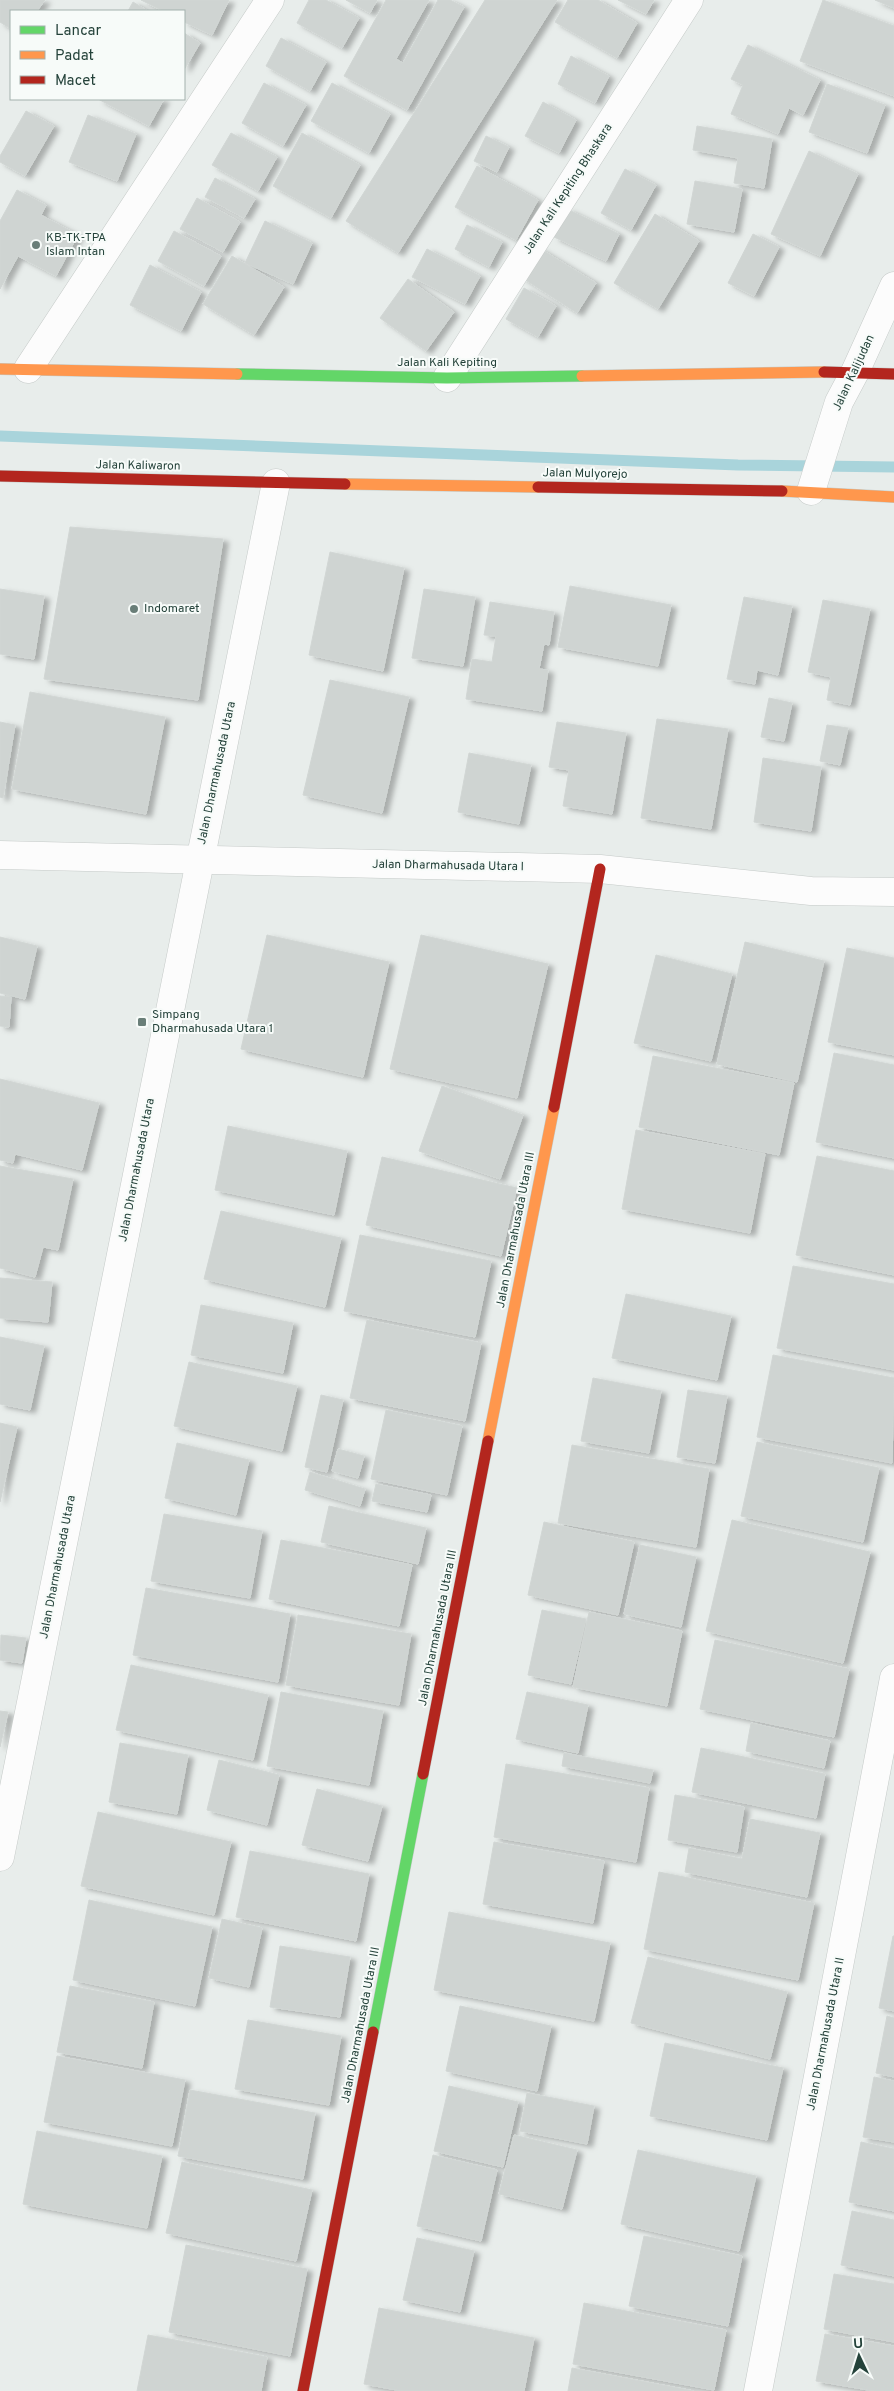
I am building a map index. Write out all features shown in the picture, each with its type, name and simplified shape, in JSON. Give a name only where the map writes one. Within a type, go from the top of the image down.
[{"type":"main road","name":"Jalan Kali Kepiting","points":[[0,369],[447,378],[855,372],[894,374]]},
{"type":"main road","name":"Jalan Kaliwaron","points":[[0,476],[276,483]]},
{"type":"main road","name":"Jalan Mulyorejo","points":[[276,483],[812,485],[894,497]]},
{"type":"main road","name":"Jalan Dharmahusada Utara III","points":[[304,2391],[600,869]]},
{"type":"street","points":[[28,370],[270,0]]},
{"type":"street","name":"Jalan Kali Kepiting Bhaskara","points":[[447,378],[689,0]]},
{"type":"street","name":"Jalan Kalijudan","points":[[812,485],[839,402],[855,372],[894,286]]},
{"type":"street","name":"Jalan Dharmahusada Utara","points":[[0,1857],[276,483]]},
{"type":"street","name":"Jalan Dharmahusada Utara I","points":[[0,855],[600,869],[811,891],[894,892]]},
{"type":"street","name":"Jalan Dharmahusada Utara II","points":[[758,2391],[894,1678]]},
{"type":"building","points":[[0,0],[45,0],[38,10],[10,10],[10,28],[0,22]]},
{"type":"building","points":[[141,0],[229,0],[212,35],[185,22],[185,10],[161,10]]},
{"type":"building","points":[[309,0],[326,0],[359,18],[342,48],[297,23]]},
{"type":"building","points":[[346,0],[377,0],[370,13]]},
{"type":"building","points":[[386,0],[429,0],[396,59],[403,63],[438,0],[450,0],[464,7],[407,110],[344,76]]},
{"type":"building","points":[[485,0],[557,0],[398,253],[346,221]]},
{"type":"building","points":[[568,0],[598,0],[637,23],[617,58],[555,22]]},
{"type":"building","points":[[618,0],[654,0],[646,14]]},
{"type":"building","points":[[823,0],[894,26],[894,96],[800,61]]},
{"type":"building","points":[[875,0],[894,0],[894,8]]},
{"type":"building","points":[[133,2],[146,10],[129,10]]},
{"type":"building","points":[[185,34],[200,43],[185,68]]},
{"type":"building","points":[[281,38],[326,62],[310,91],[266,66]]},
{"type":"building","points":[[748,45],[820,80],[803,115],[789,108],[778,134],[731,114],[743,85],[731,79]]},
{"type":"building","points":[[571,56],[609,76],[595,103],[558,84]]},
{"type":"building","points":[[264,83],[306,105],[283,146],[242,123]]},
{"type":"building","points":[[332,83],[390,114],[369,153],[311,121]]},
{"type":"building","points":[[827,84],[885,105],[867,153],[809,132]]},
{"type":"building","points":[[100,100],[163,100],[149,126]]},
{"type":"building","points":[[543,102],[576,120],[559,153],[525,136]]},
{"type":"building","points":[[26,111],[54,126],[25,176],[0,162],[0,156]]},
{"type":"building","points":[[88,115],[136,134],[117,181],[69,162]]},
{"type":"building","points":[[697,126],[772,139],[764,188],[734,183],[738,158],[693,150]]},
{"type":"building","points":[[231,133],[277,157],[258,191],[212,165]]},
{"type":"building","points":[[302,133],[360,165],[331,218],[273,186]]},
{"type":"building","points":[[486,136],[509,147],[497,172],[474,161]]},
{"type":"building","points":[[809,151],[858,174],[820,256],[771,234]]},
{"type":"building","points":[[477,166],[538,200],[516,240],[455,207]]},
{"type":"building","points":[[625,169],[656,185],[631,230],[601,213]]},
{"type":"building","points":[[215,178],[255,199],[244,218],[205,197]]},
{"type":"building","points":[[695,181],[742,189],[734,232],[687,224]]},
{"type":"building","name":"KB-TK-TPA Islam Intan","points":[[17,190],[46,205],[41,215],[78,235],[56,276],[18,256],[0,289],[0,221]]},
{"type":"building","points":[[197,198],[240,222],[223,252],[180,229]]},
{"type":"building","points":[[567,209],[619,234],[606,261],[554,237]]},
{"type":"building","points":[[655,214],[699,241],[658,309],[614,283]]},
{"type":"building","points":[[265,221],[312,243],[293,284],[245,263]]},
{"type":"building","points":[[467,225],[502,242],[489,267],[455,249]]},
{"type":"building","points":[[174,231],[221,256],[204,286],[158,261]]},
{"type":"building","points":[[753,234],[779,247],[754,296],[728,283]]},
{"type":"building","points":[[539,248],[596,283],[577,313],[521,277]]},
{"type":"building","points":[[427,249],[480,276],[465,304],[412,277]]},
{"type":"building","points":[[232,256],[284,287],[254,335],[203,304]]},
{"type":"building","points":[[150,265],[201,292],[181,331],[130,305]]},
{"type":"building","points":[[408,279],[454,312],[426,351],[380,318]]},
{"type":"building","points":[[524,288],[556,306],[538,337],[506,319]]},
{"type":"building","name":"Indomaret","points":[[70,527],[223,539],[198,700],[44,679]]},
{"type":"building","points":[[330,552],[404,568],[383,671],[309,655]]},
{"type":"building","points":[[570,586],[671,605],[658,666],[558,647]]},
{"type":"building","points":[[0,589],[44,596],[34,659],[0,654]]},
{"type":"building","points":[[424,589],[475,597],[463,666],[412,658]]},
{"type":"building","points":[[744,597],[792,606],[778,675],[757,670],[755,684],[727,679]]},
{"type":"building","points":[[823,600],[870,609],[850,705],[827,700],[831,677],[808,672]]},
{"type":"building","points":[[490,602],[554,612],[549,645],[544,644],[539,669],[548,670],[542,711],[466,699],[472,659],[492,662],[496,636],[484,635]]},
{"type":"building","points":[[330,680],[409,697],[382,813],[303,795]]},
{"type":"building","points":[[30,692],[165,717],[146,814],[12,789]]},
{"type":"building","points":[[769,698],[792,703],[784,741],[761,737]]},
{"type":"building","points":[[657,719],[728,729],[711,829],[641,818]]},
{"type":"building","points":[[0,722],[15,725],[3,798],[0,797]]},
{"type":"building","points":[[557,722],[626,733],[612,814],[563,806],[569,770],[549,767]]},
{"type":"building","points":[[827,725],[848,728],[840,765],[820,761]]},
{"type":"building","points":[[469,753],[531,765],[519,824],[458,812]]},
{"type":"building","points":[[763,758],[821,767],[811,831],[754,822]]},
{"type":"building","points":[[267,935],[389,962],[363,1077],[241,1049]]},
{"type":"building","points":[[421,935],[548,964],[517,1098],[390,1069]]},
{"type":"building","points":[[0,937],[37,946],[25,999],[0,993]]},
{"type":"building","points":[[745,942],[824,961],[797,1082],[717,1064]]},
{"type":"building","points":[[847,948],[894,958],[894,1055],[828,1042]]},
{"type":"building","points":[[656,955],[732,974],[711,1061],[634,1043]]},
{"type":"building","points":[[0,996],[11,997],[9,1027],[0,1026]]},
{"type":"building","points":[[834,1053],[894,1065],[894,1158],[816,1142]]},
{"type":"building","points":[[653,1056],[794,1083],[779,1155],[639,1127]]},
{"type":"building","points":[[0,1079],[99,1103],[82,1170],[15,1154],[13,1163],[0,1160]]},
{"type":"building","points":[[442,1086],[523,1115],[500,1179],[419,1151]]},
{"type":"building","points":[[228,1126],[347,1151],[334,1215],[215,1190]]},
{"type":"building","points":[[636,1130],[765,1154],[750,1233],[622,1209]]},
{"type":"building","points":[[817,1156],[894,1171],[894,1275],[796,1255]]},
{"type":"building","points":[[382,1157],[517,1188],[501,1256],[366,1225]]},
{"type":"building","points":[[0,1166],[73,1179],[58,1250],[43,1247],[35,1277],[0,1268]]},
{"type":"building","points":[[221,1211],[341,1238],[325,1307],[204,1279]]},
{"type":"building","points":[[360,1235],[491,1261],[475,1337],[344,1311]]},
{"type":"building","points":[[793,1266],[894,1284],[894,1370],[777,1348]]},
{"type":"building","points":[[0,1278],[52,1282],[48,1322],[0,1318]]},
{"type":"building","points":[[626,1294],[731,1316],[717,1380],[612,1358]]},
{"type":"building","points":[[201,1305],[293,1323],[283,1373],[191,1355]]},
{"type":"building","points":[[367,1320],[481,1343],[465,1421],[350,1398]]},
{"type":"building","points":[[0,1337],[44,1346],[30,1410],[0,1404]]},
{"type":"building","points":[[773,1355],[894,1378],[892,1463],[757,1437]]},
{"type":"building","points":[[189,1362],[297,1386],[282,1451],[174,1426]]},
{"type":"building","points":[[593,1378],[661,1391],[649,1453],[581,1441]]},
{"type":"building","points":[[688,1390],[727,1396],[715,1463],[677,1457]]},
{"type":"building","points":[[321,1395],[343,1400],[327,1472],[305,1467]]},
{"type":"building","points":[[386,1410],[462,1426],[447,1495],[371,1479]]},
{"type":"building","points":[[0,1423],[17,1427],[0,1502]]},
{"type":"building","points":[[757,1442],[879,1468],[863,1542],[741,1516]]},
{"type":"building","points":[[177,1443],[249,1460],[236,1515],[165,1498]]},
{"type":"building","points":[[572,1445],[709,1469],[696,1547],[558,1523]]},
{"type":"building","points":[[338,1449],[364,1456],[358,1478],[332,1471]]},
{"type":"building","points":[[310,1472],[365,1489],[360,1506],[305,1490]]},
{"type":"building","points":[[376,1484],[431,1495],[427,1512],[372,1501]]},
{"type":"building","points":[[329,1506],[426,1528],[418,1564],[321,1542]]},
{"type":"building","points":[[164,1514],[262,1531],[250,1598],[151,1581]]},
{"type":"building","points":[[732,1520],[870,1552],[843,1663],[706,1631]]},
{"type":"building","points":[[544,1522],[634,1542],[618,1615],[528,1595]]},
{"type":"building","points":[[281,1540],[412,1565],[399,1626],[269,1599]]},
{"type":"building","points":[[640,1545],[696,1557],[681,1627],[624,1614]]},
{"type":"building","points":[[146,1588],[290,1614],[278,1682],[133,1655]]},
{"type":"building","points":[[542,1610],[586,1619],[571,1684],[528,1675]]},
{"type":"building","points":[[589,1612],[682,1631],[667,1706],[573,1687]]},
{"type":"building","points":[[298,1615],[411,1634],[399,1705],[286,1685]]},
{"type":"building","points":[[1,1635],[26,1638],[22,1663],[0,1660]]},
{"type":"building","points":[[715,1640],[849,1669],[834,1737],[700,1709]]},
{"type":"building","points":[[131,1665],[268,1695],[253,1760],[116,1730]]},
{"type":"building","points":[[281,1692],[383,1711],[369,1785],[267,1766]]},
{"type":"building","points":[[527,1692],[588,1705],[578,1753],[516,1739]]},
{"type":"building","points":[[0,1711],[8,1712],[0,1747]]},
{"type":"building","points":[[751,1723],[830,1741],[824,1768],[746,1751]]},
{"type":"building","points":[[120,1743],[188,1755],[177,1814],[109,1802]]},
{"type":"building","points":[[701,1748],[825,1774],[816,1818],[692,1792]]},
{"type":"building","points":[[564,1753],[653,1770],[650,1783],[562,1766]]},
{"type":"building","points":[[219,1760],[279,1775],[267,1825],[207,1810]]},
{"type":"building","points":[[506,1764],[649,1788],[636,1862],[494,1837]]},
{"type":"building","points":[[317,1789],[382,1806],[368,1861],[302,1845]]},
{"type":"building","points":[[675,1795],[744,1807],[737,1852],[668,1840]]},
{"type":"building","points":[[98,1812],[231,1842],[214,1915],[81,1886]]},
{"type":"building","points":[[750,1819],[820,1833],[807,1897],[685,1872],[689,1848],[742,1859]]},
{"type":"building","points":[[494,1842],[604,1861],[593,1923],[483,1904]]},
{"type":"building","points":[[250,1851],[369,1874],[356,1941],[236,1917]]},
{"type":"building","points":[[659,1872],[814,1903],[798,1980],[644,1949]]},
{"type":"building","points":[[89,1900],[212,1927],[195,2006],[73,1980]]},
{"type":"building","points":[[449,1912],[610,1943],[594,2021],[434,1990]]},
{"type":"building","points":[[222,1919],[262,1928],[249,1987],[209,1978]]},
{"type":"building","points":[[894,1936],[894,2011],[879,2008]]},
{"type":"building","points":[[280,1946],[350,1957],[340,2017],[270,2007]]},
{"type":"building","points":[[648,1957],[787,1992],[770,2059],[631,2023]]},
{"type":"building","points":[[70,1986],[154,2002],[142,2068],[57,2052]]},
{"type":"building","points":[[460,2006],[551,2026],[537,2091],[446,2071]]},
{"type":"building","points":[[887,2016],[894,2018],[894,2077],[876,2073]]},
{"type":"building","points":[[248,2020],[341,2036],[329,2105],[235,2089]]},
{"type":"building","points":[[665,2043],[783,2068],[767,2140],[650,2116]]},
{"type":"building","points":[[57,2056],[185,2080],[172,2146],[44,2122]]},
{"type":"building","points":[[874,2077],[894,2081],[894,2142],[863,2137]]},
{"type":"building","points":[[449,2086],[518,2102],[503,2167],[434,2151]]},
{"type":"building","points":[[190,2090],[315,2113],[303,2179],[178,2156]]},
{"type":"building","points":[[527,2093],[594,2106],[587,2144],[520,2131]]},
{"type":"building","points":[[37,2131],[162,2156],[147,2228],[23,2204]]},
{"type":"building","points":[[514,2135],[577,2150],[562,2209],[499,2194]]},
{"type":"building","points":[[861,2142],[894,2149],[894,2211],[849,2202]]},
{"type":"building","points":[[638,2150],[756,2176],[739,2251],[621,2224]]},
{"type":"building","points":[[433,2155],[497,2170],[481,2241],[417,2226]]},
{"type":"building","points":[[182,2162],[312,2190],[296,2261],[166,2233]]},
{"type":"building","points":[[852,2211],[894,2220],[894,2276],[841,2265]]},
{"type":"building","points":[[644,2236],[742,2256],[728,2326],[629,2306]]},
{"type":"building","points":[[417,2238],[474,2251],[460,2312],[403,2300]]},
{"type":"building","points":[[186,2245],[307,2269],[290,2356],[169,2332]]},
{"type":"building","points":[[834,2274],[894,2284],[894,2342],[824,2329]]},
{"type":"building","points":[[584,2303],[726,2330],[714,2390],[573,2364]]},
{"type":"building","points":[[379,2308],[534,2338],[524,2391],[402,2391],[364,2384]]},
{"type":"building","points":[[825,2334],[894,2346],[894,2391],[874,2391],[816,2381]]},
{"type":"building","points":[[148,2335],[267,2357],[261,2391],[137,2391]]},
{"type":"building","points":[[572,2368],[694,2391],[568,2391]]},
{"type":"waterway","points":[[0,436],[738,465],[894,467]]},
{"type":"traffic: fast","points":[[237,374],[447,378],[582,376]]},
{"type":"traffic: fast","points":[[373,2032],[423,1774]]},
{"type":"traffic: slow","points":[[0,369],[237,374]]},
{"type":"traffic: slow","points":[[582,376],[824,372]]},
{"type":"traffic: slow","points":[[345,484],[538,487]]},
{"type":"traffic: slow","points":[[782,491],[894,497]]},
{"type":"traffic: slow","points":[[488,1441],[554,1107]]},
{"type":"traffic: jam","points":[[824,372],[894,374]]},
{"type":"traffic: jam","points":[[0,476],[345,484]]},
{"type":"traffic: jam","points":[[538,487],[782,491]]},
{"type":"traffic: jam","points":[[554,1107],[600,869]]},
{"type":"traffic: jam","points":[[423,1774],[488,1441]]},
{"type":"traffic: jam","points":[[303,2391],[373,2032]]},
{"type":"place","name":"KB-TK-TPA Islam Intan","points":[[36,245]]},
{"type":"place","name":"Indomaret","points":[[134,609]]},
{"type":"place","name":"Simpang Dharmahusada Utara 1","points":[[142,1022]]}]
